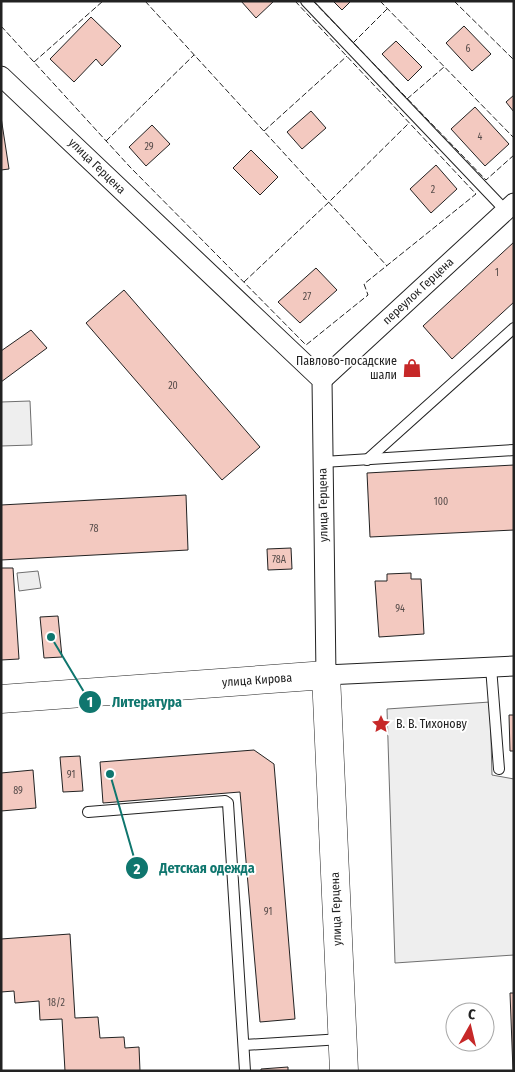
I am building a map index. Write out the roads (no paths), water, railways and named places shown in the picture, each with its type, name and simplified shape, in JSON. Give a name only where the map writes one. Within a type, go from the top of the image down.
[{"type":"street","name":"улица Герцена","points":[[1,76],[322,380],[326,675],[344,1071]]},
{"type":"street","name":"переулок Герцена","points":[[322,380],[510,206]]},
{"type":"street","name":"улица Кирова","points":[[1,699],[326,675],[514,666]]},
{"type":"lane","points":[[306,1],[510,206]]},
{"type":"lane","points":[[367,460],[514,328]]},
{"type":"lane","points":[[323,462],[514,450]]},
{"type":"lane","points":[[491,667],[499,769]]},
{"type":"lane","points":[[88,812],[225,801],[228,803],[245,1071]]},
{"type":"lane","points":[[244,1045],[342,1039]]},
{"type":"place","name":"Павлово-посадские шали","points":[[412,368]]},
{"type":"place","name":"Литература","points":[[51,637]]},
{"type":"place","name":"В. В. Тихонову","points":[[381,724]]},
{"type":"place","name":"Детская одежда","points":[[110,774]]}]
